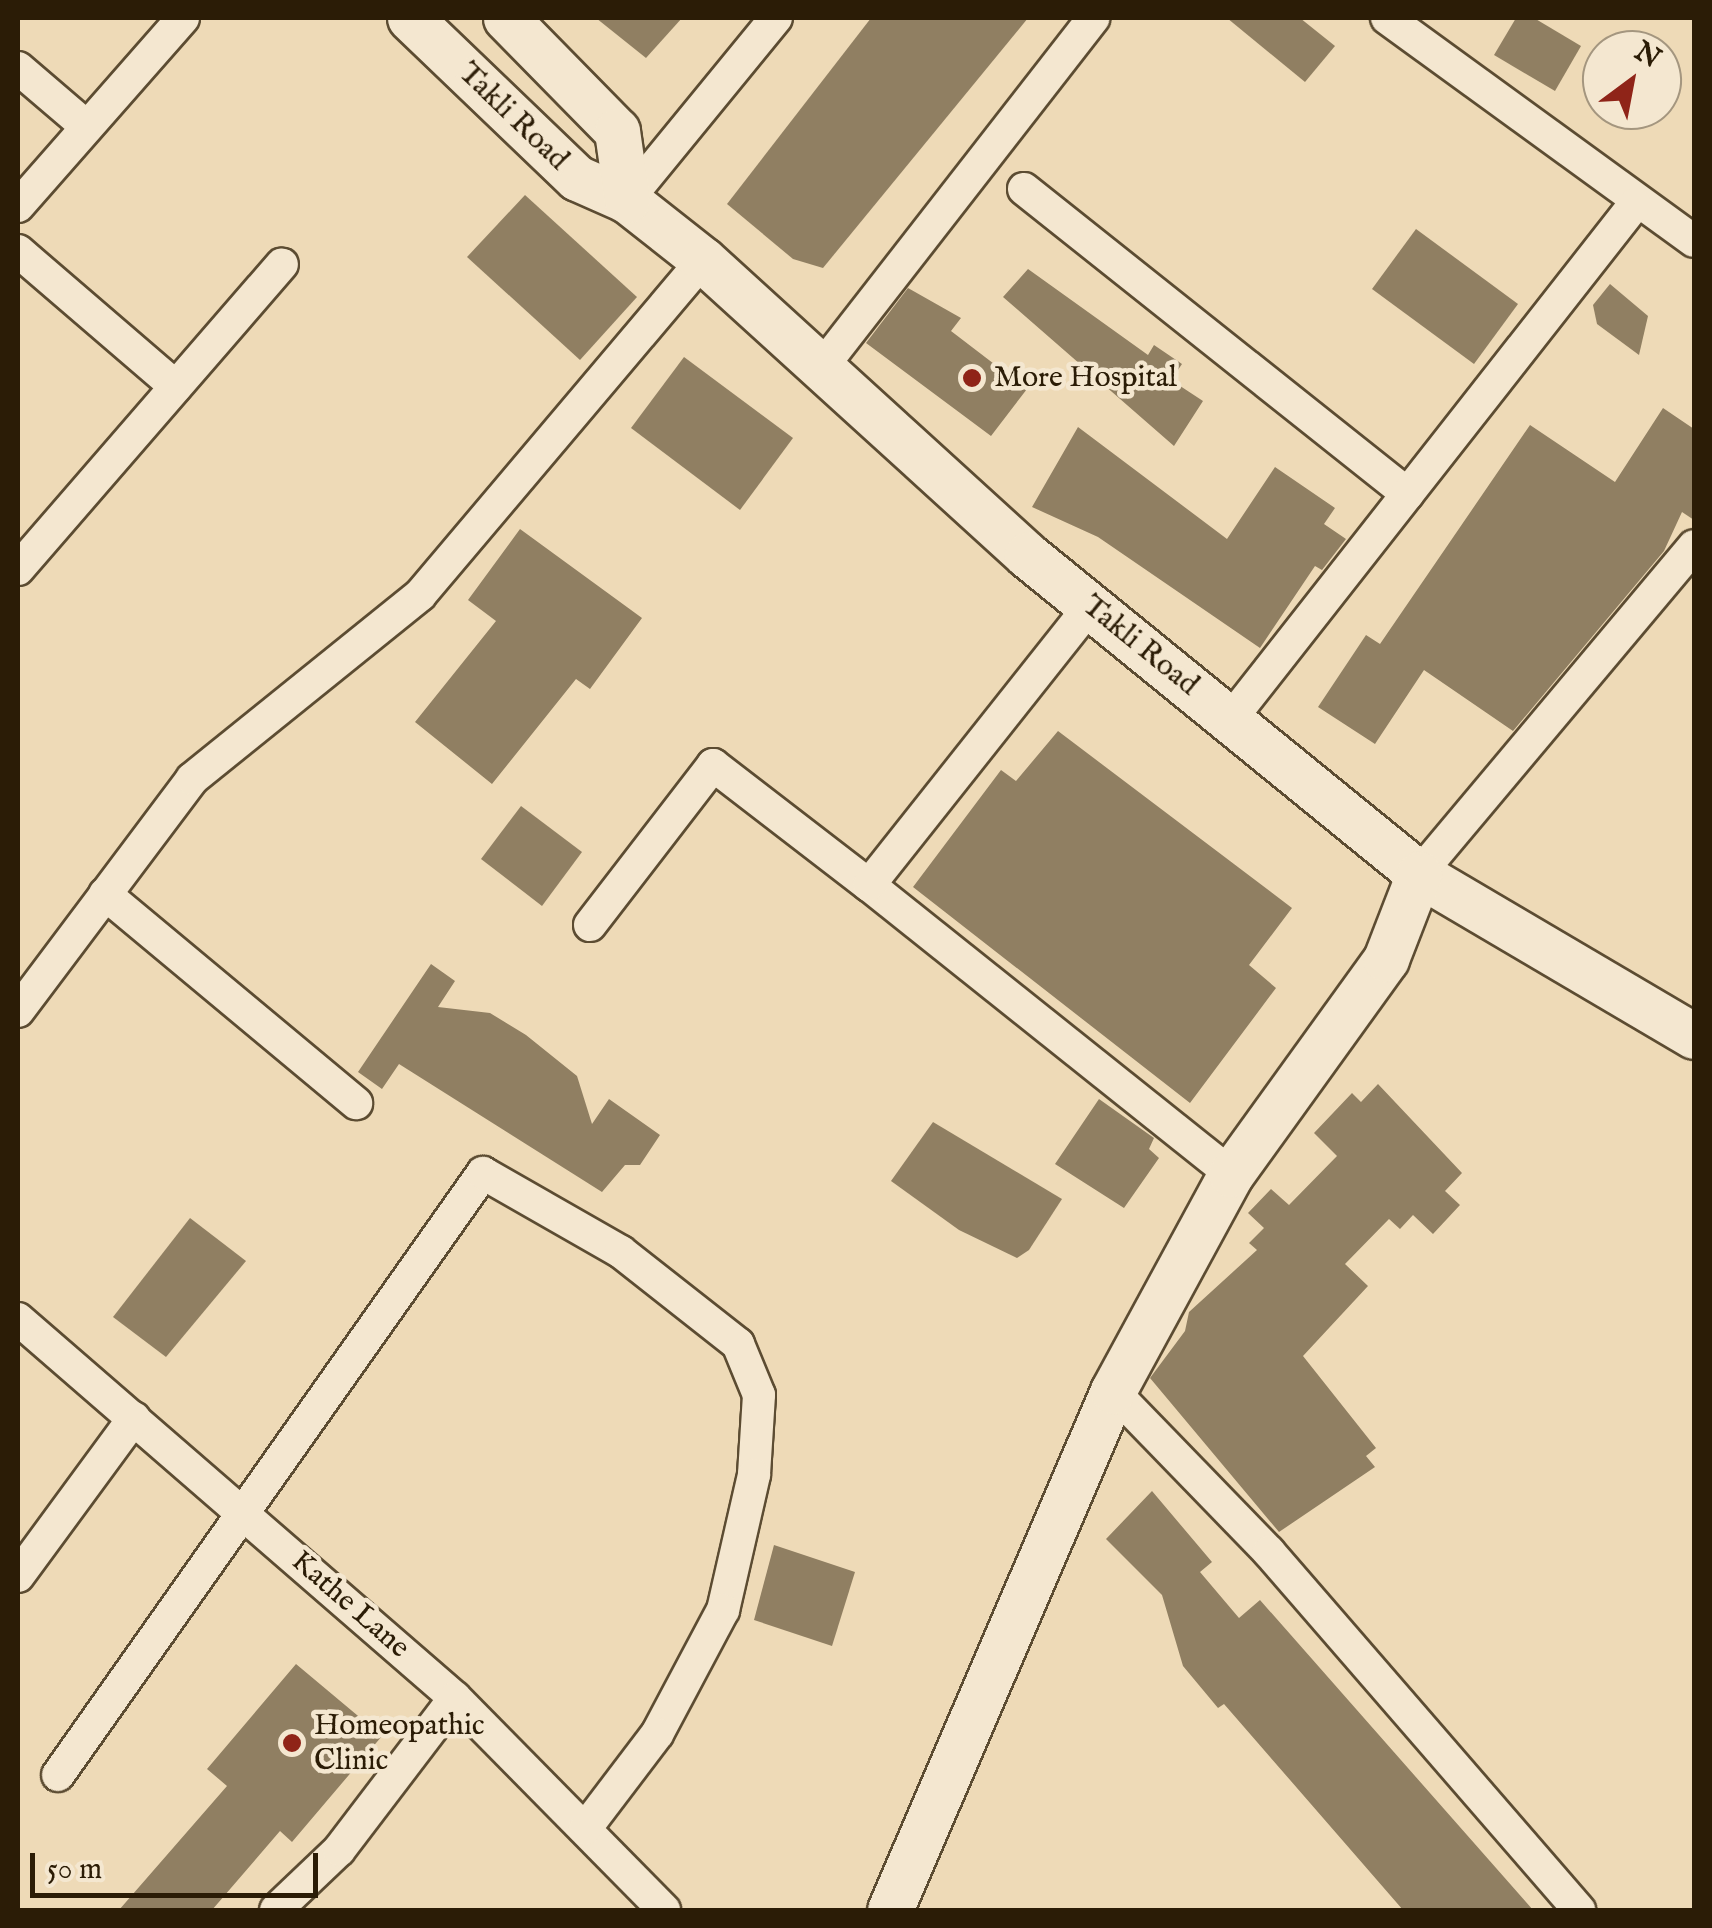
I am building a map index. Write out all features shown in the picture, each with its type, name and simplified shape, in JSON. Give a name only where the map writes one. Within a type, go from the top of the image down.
[{"type":"street","points":[[18,206],[183,18]]},
{"type":"street","name":"Takli Road","points":[[410,18],[577,178],[627,200],[703,260],[825,363],[1090,606],[1419,874],[1694,1036]]},
{"type":"street","name":"Takli Road","points":[[506,18],[617,131],[627,200]]},
{"type":"street","points":[[627,200],[776,18]]},
{"type":"street","points":[[825,363],[1094,18]]},
{"type":"street","points":[[1388,18],[1635,204],[1694,241]]},
{"type":"street","points":[[18,68],[86,126]]},
{"type":"street","points":[[1024,189],[1407,494]]},
{"type":"street","points":[[1230,720],[1635,204]]},
{"type":"street","points":[[18,251],[176,387]]},
{"type":"street","points":[[18,1010],[192,779],[420,595],[703,260]]},
{"type":"street","points":[[18,569],[282,264]]},
{"type":"street","points":[[890,1910],[1113,1392],[1231,1174],[1386,959],[1419,874],[1693,551]]},
{"type":"street","points":[[869,885],[1090,606]]},
{"type":"street","points":[[590,926],[713,765],[1231,1174]]},
{"type":"street","points":[[105,894],[356,1103]]},
{"type":"street","points":[[58,1776],[249,1516],[484,1173],[621,1252],[738,1344],[759,1395],[754,1475],[723,1610],[656,1734],[585,1828]]},
{"type":"street","name":"Kathe Lane","points":[[18,1320],[455,1698],[664,1910]]},
{"type":"street","points":[[1113,1392],[1269,1552],[1579,1910]]},
{"type":"street","points":[[18,1576],[134,1418]]},
{"type":"street","points":[[276,1910],[340,1850],[455,1698]]},
{"type":"building","points":[[596,18],[682,18],[646,58]]},
{"type":"building","points":[[871,18],[1028,18],[823,268],[793,259],[727,204]]},
{"type":"building","points":[[1227,18],[1300,18],[1335,46],[1305,82]]},
{"type":"building","points":[[1516,18],[1534,18],[1581,46],[1555,91],[1494,55]]},
{"type":"building","points":[[525,195],[637,297],[580,360],[467,257]]},
{"type":"building","points":[[1416,229],[1518,304],[1474,364],[1372,289]]},
{"type":"building","points":[[1028,269],[1148,355],[1154,345],[1182,364],[1171,380],[1203,401],[1174,446],[1003,297]]},
{"type":"building","points":[[1610,284],[1648,316],[1639,355],[1597,324],[1593,305]]},
{"type":"building","points":[[908,288],[961,318],[951,331],[1027,389],[991,436],[866,343]]},
{"type":"building","points":[[684,357],[793,438],[740,510],[631,428]]},
{"type":"building","points":[[1663,408],[1694,429],[1694,520],[1682,512],[1664,551],[1513,731],[1424,670],[1375,744],[1318,707],[1366,635],[1380,644],[1530,425],[1615,482]]},
{"type":"building","points":[[1078,427],[1227,539],[1275,467],[1335,508],[1324,524],[1346,539],[1322,570],[1315,566],[1260,648],[1098,537],[1032,507]]},
{"type":"building","points":[[520,529],[642,618],[590,689],[576,679],[492,784],[415,722],[496,621],[468,600]]},
{"type":"building","points":[[1058,731],[1292,908],[1249,965],[1276,988],[1190,1103],[913,887],[1001,770],[1016,781]]},
{"type":"building","points":[[521,806],[582,852],[542,906],[481,859]]},
{"type":"building","points":[[431,964],[455,981],[438,1007],[490,1013],[526,1035],[577,1076],[592,1124],[609,1099],[660,1135],[640,1165],[625,1165],[602,1192],[399,1064],[382,1089],[358,1072]]},
{"type":"building","points":[[1378,1084],[1462,1173],[1445,1191],[1460,1205],[1433,1234],[1413,1215],[1400,1229],[1389,1219],[1345,1264],[1368,1286],[1303,1356],[1376,1448],[1366,1456],[1375,1467],[1279,1532],[1150,1378],[1185,1331],[1189,1312],[1257,1250],[1249,1243],[1264,1228],[1248,1213],[1271,1189],[1289,1205],[1337,1156],[1314,1133],[1352,1093],[1361,1102]]},
{"type":"building","points":[[1099,1099],[1154,1138],[1149,1149],[1159,1158],[1124,1208],[1055,1164]]},
{"type":"building","points":[[933,1122],[1062,1199],[1029,1250],[1017,1258],[959,1230],[891,1181]]},
{"type":"building","points":[[190,1218],[246,1261],[166,1357],[113,1317]]},
{"type":"building","points":[[1152,1491],[1212,1562],[1200,1572],[1239,1618],[1260,1600],[1533,1910],[1403,1910],[1224,1704],[1218,1708],[1183,1666],[1162,1595],[1106,1539]]},
{"type":"building","points":[[774,1545],[855,1572],[832,1646],[754,1620]]},
{"type":"building","points":[[296,1664],[382,1736],[292,1842],[280,1831],[212,1910],[119,1910],[227,1786],[207,1769]]},
{"type":"place","name":"More Hospital","points":[[972,378]]},
{"type":"place","name":"Homeopathic Clinic","points":[[292,1743]]}]
